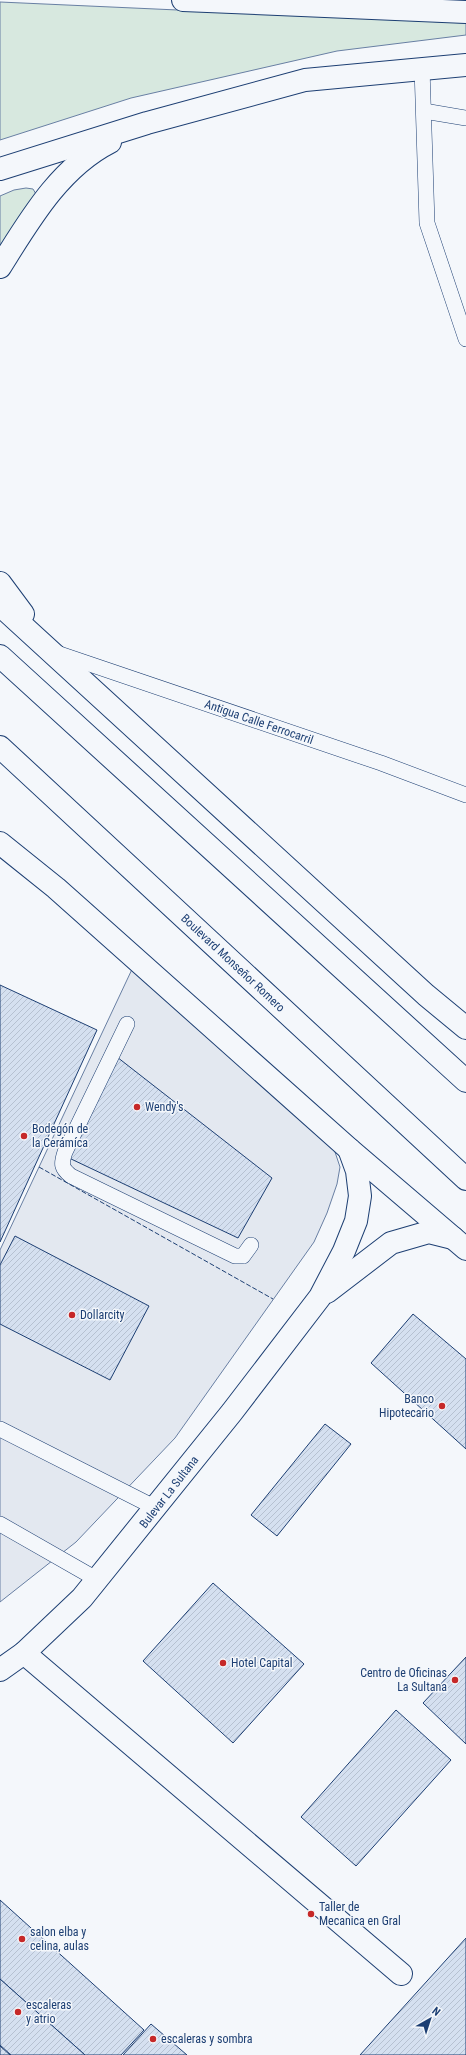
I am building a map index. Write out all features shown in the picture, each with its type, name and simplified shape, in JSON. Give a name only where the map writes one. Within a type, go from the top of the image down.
[{"type":"main road","points":[[183,0],[466,12]]},
{"type":"main road","points":[[0,169],[147,123],[305,80],[466,65]]},
{"type":"main road","points":[[0,268],[42,203],[67,174],[96,149],[147,123]]},
{"type":"main road","points":[[0,583],[52,651]]},
{"type":"main road","points":[[0,605],[426,995],[466,1028]]},
{"type":"main road","points":[[0,656],[466,1082]]},
{"type":"main road","name":"Boulevard Monseñor Romero","points":[[0,747],[466,1179]]},
{"type":"main road","points":[[0,842],[56,888],[349,1149],[459,1244]]},
{"type":"main road","name":"Bulevar La Sultana","points":[[0,1670],[24,1653],[82,1598],[98,1580],[320,1297],[344,1251],[356,1221],[359,1190],[357,1171],[349,1149]]},
{"type":"main road","name":"Bulevar La Sultana","points":[[320,1297],[360,1265],[391,1243],[429,1232],[459,1244]]},
{"type":"main road","points":[[24,1653],[401,1974]]},
{"type":"lane","points":[[422,68],[427,223],[466,339]]},
{"type":"lane","points":[[424,111],[466,118]]},
{"type":"lane","name":"Antigua Calle Ferrocarril","points":[[52,651],[374,761],[466,795]]},
{"type":"lane","points":[[127,1024],[65,1152],[61,1163],[64,1170],[71,1176],[235,1256],[244,1256],[252,1245]]},
{"type":"lane","points":[[0,1430],[156,1508]]},
{"type":"lane","points":[[0,1524],[98,1580]]},
{"type":"shaded area","points":[[0,2],[466,23],[466,35],[337,51],[131,98],[0,140]]},
{"type":"shaded area","points":[[26,188],[33,189],[36,194],[34,201],[0,246],[0,196],[14,190]]},
{"type":"shaded area","points":[[134,965],[321,1136],[335,1152],[340,1167],[337,1184],[327,1213],[314,1242],[175,1438],[76,1542],[0,1602],[0,1250]]},
{"type":"building","name":"Bodegón de la Cerámíca","points":[[0,985],[97,1030],[0,1242]]},
{"type":"building","name":"Wendy's","points":[[117,1057],[272,1178],[238,1238],[69,1158]]},
{"type":"building","name":"Dollarcity","points":[[15,1236],[149,1306],[110,1380],[0,1324],[0,1265]]},
{"type":"building","name":"Banco Hipotecario","points":[[413,1314],[466,1359],[466,1449],[371,1363]]},
{"type":"building","points":[[325,1424],[351,1444],[277,1536],[251,1515]]},
{"type":"building","name":"Hotel Capital","points":[[213,1583],[304,1664],[233,1743],[143,1661]]},
{"type":"building","name":"Centro de Oficinas La Sultana","points":[[466,1657],[466,1744],[423,1703]]},
{"type":"building","points":[[396,1710],[451,1760],[356,1866],[301,1817]]},
{"type":"building","name":"salon elba y celina, aulas","points":[[0,1900],[144,2030],[121,2055],[85,2055],[0,1979]]},
{"type":"building","points":[[466,1938],[466,2055],[360,2055]]},
{"type":"building","name":"escaleras y atrio","points":[[0,1979],[85,2055],[11,2055],[0,2045]]},
{"type":"building","name":"escaleras y sombra","points":[[151,2024],[187,2055],[123,2055]]},
{"type":"building","points":[[0,2046],[10,2055],[0,2055]]},
{"type":"fence","points":[[39,1167],[273,1299]]},
{"type":"place","name":"Wendy's","points":[[137,1107]]},
{"type":"place","name":"Bodegón de la Cerámíca","points":[[24,1136]]},
{"type":"place","name":"Dollarcity","points":[[72,1315]]},
{"type":"place","name":"Banco Hipotecario","points":[[442,1406]]},
{"type":"place","name":"Hotel Capital","points":[[223,1663]]},
{"type":"place","name":"Centro de Oficinas La Sultana","points":[[455,1680]]},
{"type":"place","name":"Taller de Mecanica en Gral","points":[[311,1914]]},
{"type":"place","name":"salon elba y celina, aulas","points":[[22,1939]]},
{"type":"place","name":"escaleras y atrio","points":[[18,2012]]},
{"type":"place","name":"escaleras y sombra","points":[[153,2039]]}]
